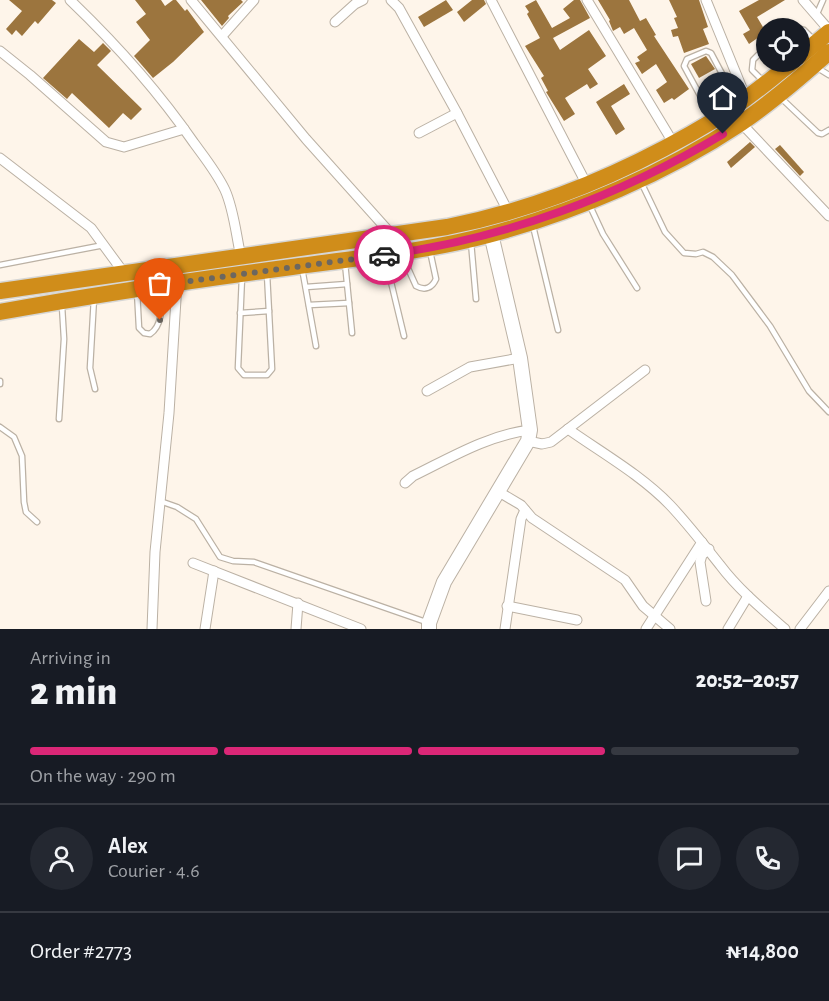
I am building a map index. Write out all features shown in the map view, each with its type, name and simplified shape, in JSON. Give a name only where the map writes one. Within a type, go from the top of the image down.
[{"type":"highway","points":[[810,57],[826,39]]},
{"type":"highway","points":[[0,291],[124,273],[241,266],[266,271],[393,254],[491,234],[531,221],[588,193],[621,171],[674,144],[714,120],[780,72]]},
{"type":"highway","points":[[0,312],[169,284],[241,266],[392,235],[447,227],[639,179],[741,123],[778,95],[797,72]]},
{"type":"street","points":[[70,0],[109,38],[184,129],[225,189],[241,266]]},
{"type":"street","points":[[191,0],[306,139],[392,235]]},
{"type":"street","points":[[222,36],[254,0]]},
{"type":"street","points":[[335,22],[363,0]]},
{"type":"street","points":[[391,0],[399,8],[458,113],[509,213]]},
{"type":"street","points":[[491,0],[588,193]]},
{"type":"street","points":[[587,0],[674,144]]},
{"type":"street","points":[[706,0],[743,100]]},
{"type":"street","points":[[803,0],[816,16],[826,39]]},
{"type":"street","points":[[0,51],[106,142],[124,147],[184,129]]},
{"type":"street","points":[[419,133],[458,113]]},
{"type":"street","points":[[741,123],[829,216]]},
{"type":"street","points":[[0,158],[92,228],[124,273]]},
{"type":"street","points":[[429,626],[444,582],[499,492],[529,435],[520,358],[491,234]]},
{"type":"street","points":[[152,629],[155,552],[169,412],[169,284]]},
{"type":"street","points":[[427,391],[470,367],[520,358]]},
{"type":"street","points":[[405,483],[413,476],[471,447],[511,432],[529,435],[542,444],[551,442],[645,370]]},
{"type":"street","points":[[568,429],[642,480],[669,504],[720,566],[748,596],[785,629]]},
{"type":"street","points":[[499,492],[521,505],[532,518],[626,579],[643,606],[670,629]]},
{"type":"street","points":[[505,629],[521,519],[525,510]]},
{"type":"street","points":[[705,545],[700,562],[706,601]]},
{"type":"street","points":[[646,629],[705,545]]},
{"type":"street","points":[[194,563],[361,629]]},
{"type":"street","points":[[206,629],[214,571]]},
{"type":"street","points":[[800,629],[829,591]]},
{"type":"street","points":[[728,629],[748,596]]},
{"type":"street","points":[[296,629],[298,603]]},
{"type":"street","points":[[507,606],[577,620]]},
{"type":"lane","points":[[816,16],[823,0]]},
{"type":"lane","points":[[810,32],[826,39]]},
{"type":"lane","points":[[714,120],[684,66],[687,59],[706,51],[711,53],[728,85],[743,100]]},
{"type":"lane","points":[[756,57],[753,60],[753,70],[766,83]]},
{"type":"lane","points":[[810,63],[829,75]]},
{"type":"lane","points":[[702,101],[728,85]]},
{"type":"lane","points":[[778,95],[818,132],[822,134],[829,129]]},
{"type":"lane","points":[[639,179],[665,232],[684,253],[703,252],[713,257],[732,275],[770,326],[809,391],[829,412]]},
{"type":"lane","points":[[588,193],[603,234],[637,288]]},
{"type":"lane","points":[[531,221],[558,330]]},
{"type":"lane","points":[[471,239],[476,299]]},
{"type":"lane","points":[[0,265],[104,245]]},
{"type":"lane","points":[[393,254],[416,286],[426,288],[433,285],[436,279],[429,247]]},
{"type":"lane","points":[[393,254],[404,336]]},
{"type":"lane","points":[[345,260],[351,333]]},
{"type":"lane","points":[[241,266],[238,368],[244,375],[267,375],[272,369],[266,271]]},
{"type":"lane","points":[[302,266],[316,346]]},
{"type":"lane","points":[[137,289],[139,328],[144,333],[150,334],[155,331],[160,320],[169,284]]},
{"type":"lane","points":[[306,287],[347,284]]},
{"type":"lane","points":[[94,295],[90,368],[95,389]]},
{"type":"lane","points":[[59,420],[64,339],[62,300]]},
{"type":"lane","points":[[309,305],[349,303]]},
{"type":"lane","points":[[240,313],[268,311]]},
{"type":"lane","points":[[0,427],[14,437],[22,456],[26,512],[37,522]]},
{"type":"lane","points":[[160,501],[177,507],[196,519],[220,557],[233,561],[254,562],[429,626]]},
{"type":"building","points":[[9,0],[52,0],[56,3],[38,24],[35,21],[22,36],[16,30],[12,35],[6,29],[22,11]]},
{"type":"building","points":[[135,0],[161,0],[165,6],[176,0],[185,11],[187,9],[204,32],[153,78],[134,56],[150,40],[136,22],[146,14]]},
{"type":"building","points":[[201,0],[241,0],[243,2],[228,16],[229,18],[222,26]]},
{"type":"building","points":[[446,0],[453,10],[424,27],[418,17]]},
{"type":"building","points":[[472,0],[484,0],[486,4],[464,22],[457,12]]},
{"type":"building","points":[[536,0],[552,28],[570,18],[563,9],[574,0],[580,0],[590,18],[553,38],[560,50],[589,30],[606,56],[588,69],[598,84],[590,89],[587,84],[565,98],[575,114],[564,121],[546,92],[548,91],[541,78],[544,76],[525,46],[540,38],[525,6]]},
{"type":"building","points":[[598,0],[629,0],[640,21],[646,18],[656,35],[654,36],[689,89],[674,100],[672,98],[664,103],[656,90],[667,82],[656,64],[642,74],[635,63],[640,61],[637,57],[647,50],[634,28],[624,34],[620,27],[613,31],[610,20]]},
{"type":"building","points":[[669,0],[699,0],[708,27],[703,29],[709,44],[684,53],[678,36],[673,37],[671,30],[678,28],[674,18],[677,17]]},
{"type":"building","points":[[759,0],[785,0],[756,18],[756,39],[749,44],[743,34],[750,30],[739,11]]},
{"type":"building","points":[[79,39],[94,52],[103,43],[111,51],[97,65],[142,109],[131,120],[123,113],[109,128],[72,93],[67,99],[43,78]]},
{"type":"building","points":[[706,56],[715,69],[699,78],[691,64]]},
{"type":"building","points":[[624,84],[630,94],[611,106],[625,129],[616,135],[596,102]]},
{"type":"building","points":[[750,142],[755,147],[731,168],[727,162]]},
{"type":"building","points":[[780,145],[804,172],[800,176],[775,149]]},
{"type":"way so far","points":[[160,320],[161,285],[384,255]]},
{"type":"route","points":[[384,255],[471,239],[572,207],[639,179],[723,134]]}]
